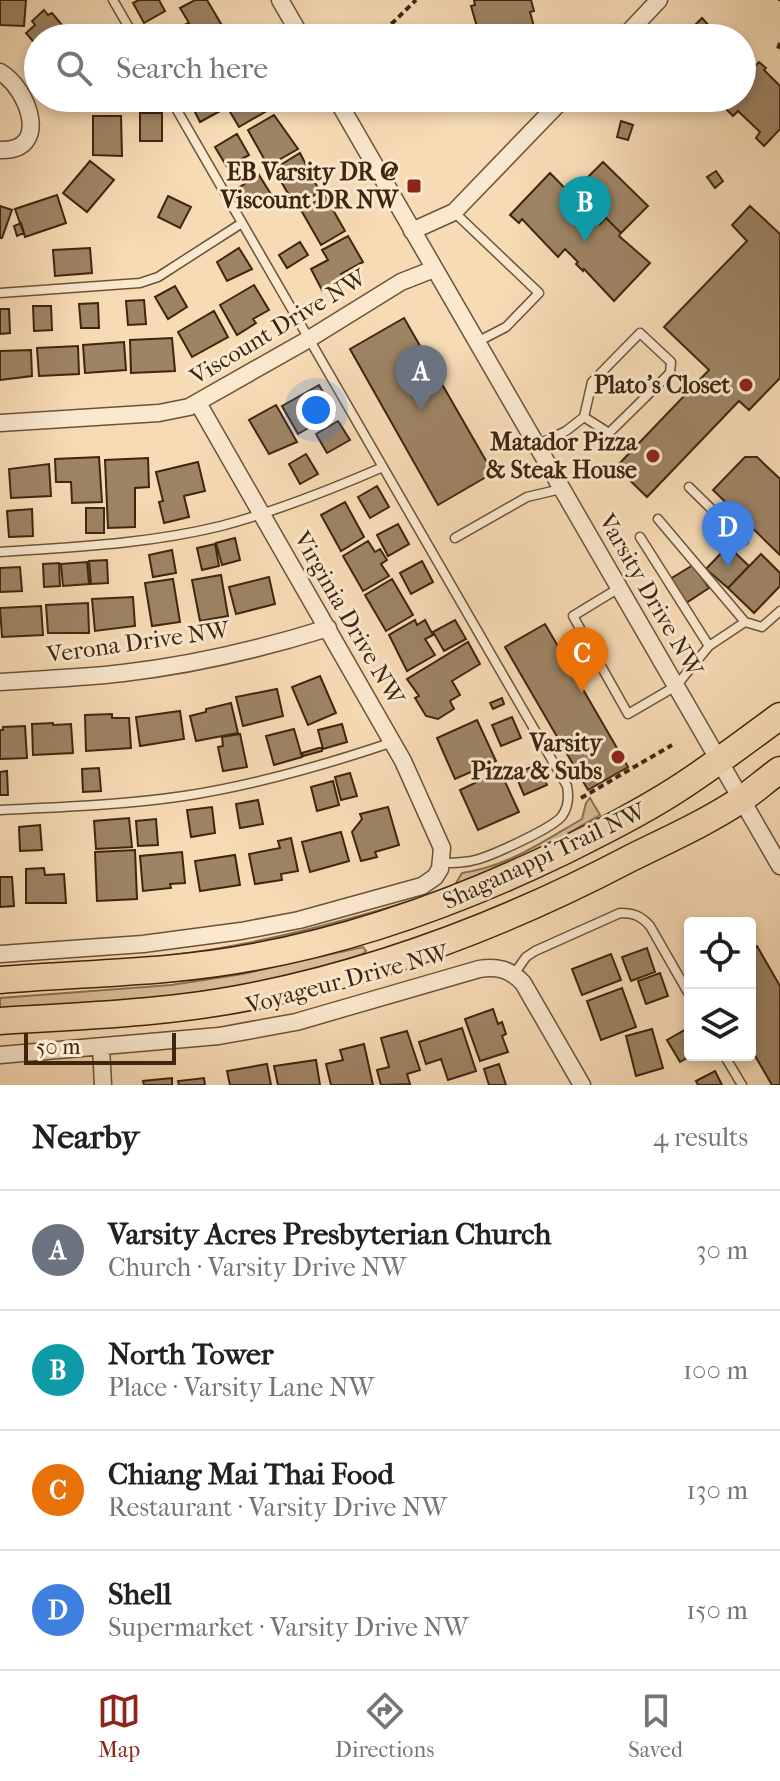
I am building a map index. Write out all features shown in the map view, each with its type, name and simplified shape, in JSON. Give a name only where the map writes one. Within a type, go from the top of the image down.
[{"type":"main road","name":"Shaganappi Trail NW","points":[[0,980],[170,968],[252,957],[413,917],[503,881],[611,828],[676,791],[780,716]]},
{"type":"main road","name":"Shaganappi Trail NW","points":[[0,1021],[169,1008],[251,997],[334,978],[422,952],[563,894],[741,799],[780,770]]},
{"type":"street","points":[[280,0],[294,24]]},
{"type":"street","points":[[636,24],[659,0]]},
{"type":"street","points":[[0,72],[10,79],[24,100]]},
{"type":"street","points":[[0,150],[12,150],[26,140],[31,123],[28,112]]},
{"type":"street","name":"Varsity Drive NW","points":[[344,112],[780,866]]},
{"type":"street","points":[[412,231],[454,212],[550,112]]},
{"type":"street","name":"Viscount Drive NW","points":[[0,423],[177,411],[198,403],[401,282],[434,269]]},
{"type":"street","name":"Virginia Drive NW","points":[[198,403],[393,742],[442,848],[441,863]]},
{"type":"street","name":"Verona Drive NW","points":[[0,682],[99,676],[176,666],[232,655],[328,628]]},
{"type":"street","points":[[0,954],[185,940],[299,920],[422,886],[435,877],[441,863]]},
{"type":"street","name":"Voyageur Drive NW","points":[[0,1055],[219,1036],[296,1022],[479,969],[502,968],[514,974]]},
{"type":"street","points":[[514,974],[523,983],[581,1085]]},
{"type":"street","points":[[101,1047],[103,1085]]},
{"type":"lane","points":[[113,0],[127,24]]},
{"type":"lane","points":[[178,112],[564,777],[569,796],[566,810],[554,824],[482,858],[441,863]]},
{"type":"lane","points":[[454,212],[539,293],[506,327],[476,342]]},
{"type":"lane","points":[[0,293],[140,283],[158,277],[242,223]]},
{"type":"lane","points":[[536,445],[566,431],[584,417],[592,382],[640,333],[671,362],[670,373],[609,433],[584,417]]},
{"type":"lane","points":[[0,552],[110,545],[162,538],[262,514],[383,467]]},
{"type":"lane","points":[[689,487],[744,541]]},
{"type":"lane","points":[[455,538],[527,497],[562,488]]},
{"type":"lane","points":[[658,519],[745,622],[762,627],[780,611]]},
{"type":"lane","points":[[640,537],[709,646]]},
{"type":"lane","points":[[620,588],[573,616],[628,714],[676,686],[709,646],[745,622]]},
{"type":"lane","points":[[0,810],[186,796],[313,769],[393,742]]},
{"type":"lane","points":[[514,974],[526,957],[535,951],[620,913],[631,913],[650,926],[686,989]]},
{"type":"lane","points":[[728,1061],[742,1085]]},
{"type":"path","points":[[391,24],[416,0]]},
{"type":"shaded area","points":[[590,798],[600,815],[488,879],[322,933],[209,955],[0,973],[0,967],[121,960],[242,944],[401,904],[453,888],[462,873],[495,865],[539,844],[582,819]]},
{"type":"shaded area","points":[[363,947],[366,951],[363,954],[318,968],[229,988],[138,1000],[0,1010],[0,998],[171,985],[243,974]]},
{"type":"building","points":[[0,0],[26,0],[24,26],[0,25]]},
{"type":"building","points":[[159,0],[165,11],[144,23],[133,3]]},
{"type":"building","points":[[195,0],[207,0],[221,24],[186,24],[189,23],[180,8]]},
{"type":"building","points":[[474,0],[531,0],[533,24],[476,24],[471,6],[475,5]]},
{"type":"building","points":[[44,10],[48,15],[52,13],[61,24],[34,24],[32,21]]},
{"type":"building","points":[[759,62],[780,86],[780,129],[764,146],[756,138],[760,132],[739,112],[756,112],[756,65]]},
{"type":"building","points":[[195,112],[218,112],[200,122]]},
{"type":"building","points":[[230,112],[265,112],[239,127]]},
{"type":"building","points":[[140,113],[162,113],[162,141],[140,141]]},
{"type":"building","points":[[274,115],[298,149],[268,166],[248,130]]},
{"type":"building","points":[[93,116],[121,116],[122,156],[93,155]]},
{"type":"building","points":[[621,121],[633,125],[628,140],[617,137]]},
{"type":"building","points":[[237,134],[249,155],[227,167],[215,147]]},
{"type":"building","points":[[300,153],[320,192],[295,206],[274,169]]},
{"type":"building","points":[[90,161],[114,180],[87,212],[63,193]]},
{"type":"building","points":[[603,162],[648,206],[621,233],[606,218],[600,224],[570,195]]},
{"type":"building","points":[[716,171],[723,181],[715,188],[707,177]]},
{"type":"building","points":[[550,173],[600,224],[606,218],[621,233],[619,236],[650,263],[614,301],[565,249],[558,257],[522,219],[519,223],[510,215]]},
{"type":"building","points":[[259,175],[272,196],[250,209],[238,188]]},
{"type":"building","points":[[57,195],[66,223],[25,237],[15,209]]},
{"type":"building","points":[[168,196],[191,207],[180,228],[158,217]]},
{"type":"building","points":[[325,196],[345,231],[321,245],[301,210]]},
{"type":"building","points":[[0,206],[12,210],[2,238],[0,238]]},
{"type":"building","points":[[750,206],[780,234],[780,378],[749,410],[739,401],[647,497],[616,467],[709,370],[664,327],[747,241],[732,225]]},
{"type":"building","points":[[21,223],[24,233],[17,236],[14,226]]},
{"type":"building","points":[[348,236],[363,262],[341,274],[343,278],[322,290],[311,269],[328,260],[322,250]]},
{"type":"building","points":[[300,242],[308,255],[287,268],[279,255]]},
{"type":"building","points":[[90,248],[92,273],[55,276],[53,250]]},
{"type":"building","points":[[239,248],[252,269],[227,281],[217,262]]},
{"type":"building","points":[[254,285],[269,310],[253,319],[256,323],[237,335],[220,305]]},
{"type":"building","points":[[175,286],[187,307],[168,319],[155,297]]},
{"type":"building","points":[[144,300],[146,324],[128,325],[126,301]]},
{"type":"building","points":[[98,303],[99,328],[81,328],[79,304]]},
{"type":"building","points":[[33,306],[51,306],[52,330],[34,331]]},
{"type":"building","points":[[0,309],[9,309],[10,333],[0,334]]},
{"type":"building","points":[[214,311],[228,337],[192,357],[178,332]]},
{"type":"building","points":[[404,318],[493,473],[438,505],[350,349]]},
{"type":"building","points":[[172,338],[175,371],[131,373],[130,340]]},
{"type":"building","points":[[124,342],[126,370],[85,373],[83,345]]},
{"type":"building","points":[[78,346],[79,374],[39,376],[37,348]]},
{"type":"building","points":[[31,350],[32,376],[0,380],[0,351]]},
{"type":"building","points":[[319,385],[335,413],[298,434],[282,406]]},
{"type":"building","points":[[276,405],[297,442],[269,454],[249,420]]},
{"type":"building","points":[[338,421],[350,440],[327,453],[316,434]]},
{"type":"building","points":[[306,454],[318,474],[300,484],[289,464]]},
{"type":"building","points":[[99,457],[102,502],[72,503],[71,482],[56,482],[55,459]]},
{"type":"building","points":[[745,457],[757,457],[780,479],[780,555],[713,490]]},
{"type":"building","points":[[148,458],[149,487],[135,488],[135,527],[108,528],[105,460]]},
{"type":"building","points":[[198,462],[205,491],[184,496],[189,517],[164,523],[159,502],[163,501],[156,472]]},
{"type":"building","points":[[49,464],[51,496],[11,498],[9,469]]},
{"type":"building","points":[[377,486],[389,507],[370,518],[358,497]]},
{"type":"building","points":[[345,502],[364,537],[341,551],[321,515]]},
{"type":"building","points":[[86,508],[104,508],[104,533],[86,533]]},
{"type":"building","points":[[32,509],[33,536],[9,537],[7,511]]},
{"type":"building","points":[[398,524],[409,544],[388,556],[377,535]]},
{"type":"building","points":[[235,538],[240,560],[222,565],[216,543]]},
{"type":"building","points":[[368,541],[375,552],[380,549],[387,560],[381,564],[389,576],[363,591],[343,556]]},
{"type":"building","points":[[215,544],[219,566],[202,570],[197,548]]},
{"type":"building","points":[[728,546],[749,566],[728,588],[706,569]]},
{"type":"building","points":[[172,550],[176,573],[153,577],[149,555]]},
{"type":"building","points":[[761,554],[780,573],[780,586],[754,613],[728,588]]},
{"type":"building","points":[[107,560],[108,583],[91,584],[89,561]]},
{"type":"building","points":[[422,561],[433,582],[411,594],[400,573]]},
{"type":"building","points":[[87,562],[89,584],[63,586],[61,564]]},
{"type":"building","points":[[59,563],[60,586],[44,587],[43,564]]},
{"type":"building","points":[[693,565],[709,588],[686,603],[670,579]]},
{"type":"building","points":[[20,567],[22,591],[0,592],[0,568]]},
{"type":"building","points":[[221,575],[228,616],[200,621],[192,580]]},
{"type":"building","points":[[269,577],[275,604],[236,614],[229,587]]},
{"type":"building","points":[[173,579],[180,622],[152,626],[145,583]]},
{"type":"building","points":[[392,579],[413,615],[386,631],[365,595]]},
{"type":"building","points":[[133,597],[135,626],[95,631],[92,599]]},
{"type":"building","points":[[88,603],[89,633],[48,633],[46,605]]},
{"type":"building","points":[[41,606],[43,635],[2,637],[0,608]]},
{"type":"building","points":[[415,620],[417,625],[425,620],[433,635],[425,639],[435,655],[407,671],[389,635]]},
{"type":"building","points":[[455,620],[466,639],[444,651],[433,632]]},
{"type":"building","points":[[545,624],[628,767],[588,790],[505,647]]},
{"type":"building","points":[[468,642],[480,664],[452,681],[460,695],[450,701],[454,709],[438,719],[426,716],[415,698],[419,696],[407,679]]},
{"type":"building","points":[[320,676],[336,713],[308,725],[292,687]]},
{"type":"building","points":[[277,689],[283,716],[243,726],[236,697]]},
{"type":"building","points":[[502,698],[504,704],[493,709],[490,703]]},
{"type":"building","points":[[231,703],[238,733],[196,741],[190,716]]},
{"type":"building","points":[[180,711],[184,739],[140,746],[136,717]]},
{"type":"building","points":[[112,714],[112,718],[129,718],[131,748],[86,751],[85,715]]},
{"type":"building","points":[[512,717],[521,738],[501,746],[492,725]]},
{"type":"building","points":[[477,720],[496,761],[455,779],[437,738]]},
{"type":"building","points":[[32,724],[71,724],[73,753],[33,755]]},
{"type":"building","points":[[342,724],[347,742],[323,749],[318,730]]},
{"type":"building","points":[[25,726],[27,758],[0,759],[0,730],[3,727]]},
{"type":"building","points":[[294,729],[302,757],[274,765],[266,736]]},
{"type":"building","points":[[240,734],[247,767],[223,771],[218,747],[223,746],[222,737]]},
{"type":"building","points":[[322,747],[322,751],[303,756],[302,753]]},
{"type":"building","points":[[538,764],[547,785],[524,795],[515,774]]},
{"type":"building","points":[[99,768],[101,791],[83,792],[82,769]]},
{"type":"building","points":[[7,771],[8,795],[0,795],[0,772]]},
{"type":"building","points":[[500,771],[519,812],[478,830],[460,790]]},
{"type":"building","points":[[350,773],[357,796],[341,800],[335,777]]},
{"type":"building","points":[[333,781],[339,805],[317,811],[311,787]]},
{"type":"building","points":[[258,800],[263,824],[240,828],[236,804]]},
{"type":"building","points":[[212,807],[215,833],[191,837],[187,810]]},
{"type":"building","points":[[388,807],[399,845],[375,852],[377,857],[361,861],[352,832],[362,819],[360,814]]},
{"type":"building","points":[[129,818],[132,847],[96,849],[94,821]]},
{"type":"building","points":[[156,819],[158,845],[138,846],[136,821]]},
{"type":"building","points":[[40,825],[42,850],[20,851],[19,827]]},
{"type":"building","points":[[341,832],[349,861],[310,872],[302,842]]},
{"type":"building","points":[[291,838],[298,871],[281,874],[282,880],[255,884],[249,854],[280,848],[278,841]]},
{"type":"building","points":[[135,850],[137,899],[97,901],[95,852]]},
{"type":"building","points":[[182,852],[185,883],[143,891],[140,856]]},
{"type":"building","points":[[235,855],[240,885],[200,891],[195,861]]},
{"type":"building","points":[[44,868],[45,875],[64,874],[66,903],[26,903],[26,869]]},
{"type":"building","points":[[0,877],[12,877],[14,906],[0,907]]},
{"type":"building","points":[[756,947],[780,986],[780,1085],[772,1085],[756,1057]]},
{"type":"building","points":[[647,948],[655,972],[631,981],[622,957]]},
{"type":"building","points":[[611,954],[621,980],[582,995],[572,969]]},
{"type":"building","points":[[660,973],[668,996],[646,1004],[638,981]]},
{"type":"building","points":[[622,988],[636,1027],[601,1040],[587,1001]]},
{"type":"building","points":[[493,1009],[498,1024],[502,1022],[506,1034],[502,1036],[508,1052],[480,1061],[465,1019]]},
{"type":"building","points":[[462,1028],[476,1071],[448,1080],[441,1059],[426,1064],[419,1042]]},
{"type":"building","points":[[652,1029],[663,1068],[636,1076],[626,1036]]},
{"type":"building","points":[[684,1030],[684,1060],[680,1062],[667,1040]]},
{"type":"building","points":[[407,1031],[420,1070],[407,1074],[410,1084],[381,1085],[377,1070],[389,1067],[381,1038]]},
{"type":"building","points":[[364,1044],[373,1085],[331,1085],[326,1064],[343,1060],[340,1050]]},
{"type":"building","points":[[316,1060],[320,1085],[278,1085],[274,1066]]},
{"type":"building","points":[[267,1064],[271,1085],[230,1085],[227,1071]]},
{"type":"building","points":[[499,1064],[506,1085],[489,1085],[484,1069]]},
{"type":"building","points":[[715,1071],[722,1085],[698,1085],[696,1081]]},
{"type":"building","points":[[172,1078],[172,1085],[144,1085],[143,1081]]},
{"type":"building","points":[[204,1078],[205,1085],[179,1085],[178,1081]]},
{"type":"place","name":"EB Varsity DR @ Viscount DR NW","points":[[414,186]]},
{"type":"place","name":"North Tower","points":[[585,242]]},
{"type":"place","name":"Plato's Closet","points":[[746,385]]},
{"type":"place","name":"Varsity Acres Presbyterian Church","points":[[421,411]]},
{"type":"place","name":"Matador Pizza & Steak House","points":[[653,456]]},
{"type":"place","name":"Shell","points":[[728,567]]},
{"type":"place","name":"Chiang Mai Thai Food","points":[[582,693]]},
{"type":"place","name":"Varsity Pizza & Subs","points":[[618,757]]}]
